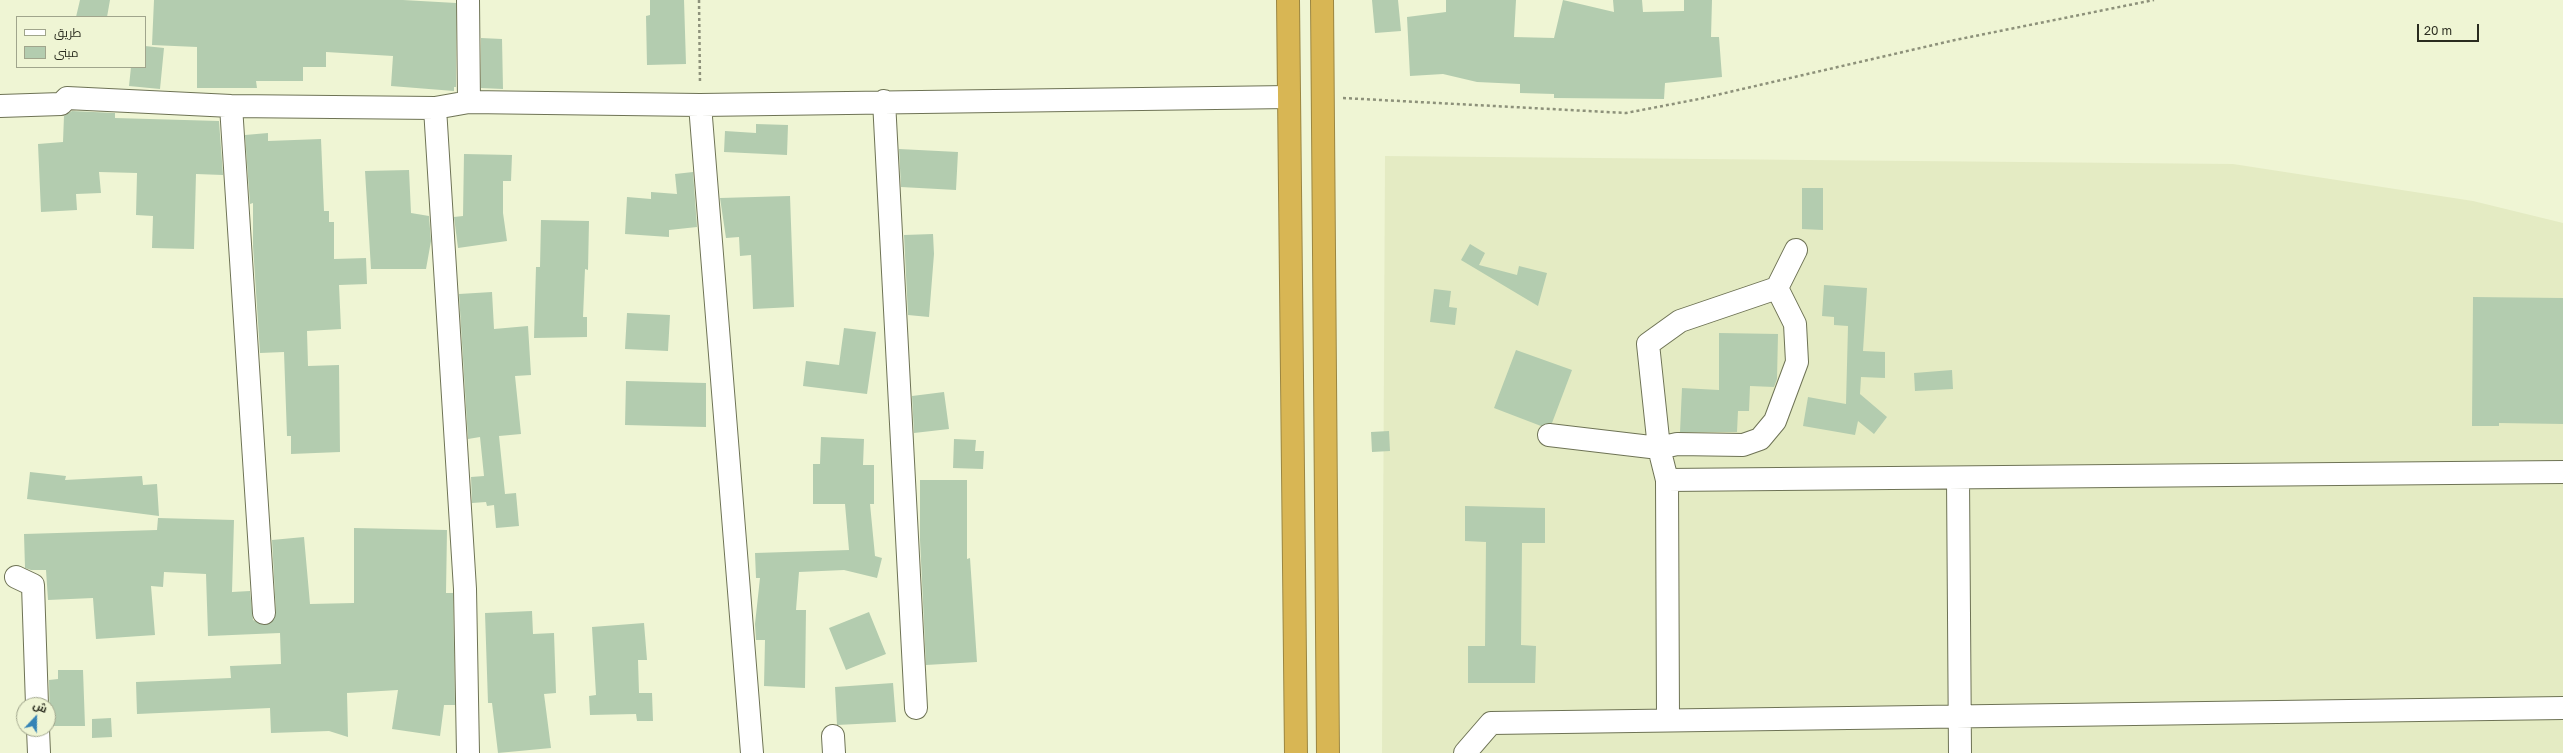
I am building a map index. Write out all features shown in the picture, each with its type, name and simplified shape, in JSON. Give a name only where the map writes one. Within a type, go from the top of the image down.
[{"type":"highway","points":[[1288,0],[1296,753]]},
{"type":"highway","points":[[1322,0],[1328,753]]},
{"type":"street","points":[[468,0],[468,102]]},
{"type":"street","points":[[0,106],[61,104],[67,98],[231,106],[435,108],[468,102],[700,105],[884,101],[1289,97]]},
{"type":"street","points":[[884,101],[916,708]]},
{"type":"street","points":[[700,105],[752,753]]},
{"type":"street","points":[[231,106],[264,614]]},
{"type":"street","points":[[435,108],[465,589],[468,753]]},
{"type":"street","points":[[1668,720],[1667,480],[1659,448],[1648,344],[1680,321],[1777,288],[1796,250]]},
{"type":"street","points":[[1550,435],[1659,448],[1677,444],[1743,445],[1760,439],[1775,421],[1797,362],[1795,324],[1777,288]]},
{"type":"street","points":[[1667,480],[2563,472]]},
{"type":"street","points":[[1958,478],[1960,753]]},
{"type":"street","points":[[16,577],[33,586],[37,697]]},
{"type":"street","points":[[1465,753],[1491,722],[2563,708]]},
{"type":"street","points":[[38,737],[39,753]]},
{"type":"path","points":[[699,0],[700,105]]},
{"type":"path","points":[[1322,97],[1626,113],[1699,99],[1955,40],[2154,0]]},
{"type":"shaded area","points":[[1385,156],[2233,164],[2473,201],[2563,223],[2563,753],[1382,753]]},
{"type":"building","points":[[80,0],[110,0],[107,16],[76,16]]},
{"type":"building","points":[[154,0],[403,0],[456,3],[456,87],[454,87],[454,91],[391,86],[393,56],[326,52],[326,67],[303,67],[303,81],[256,81],[257,88],[197,88],[197,47],[152,45]]},
{"type":"building","points":[[650,0],[684,0],[686,64],[647,65],[646,16],[650,15]]},
{"type":"building","points":[[1372,0],[1398,0],[1401,31],[1375,33]]},
{"type":"building","points":[[1446,0],[1516,0],[1514,37],[1554,38],[1563,0],[1614,12],[1613,0],[1642,0],[1643,12],[1684,11],[1684,0],[1712,0],[1711,37],[1719,37],[1722,77],[1665,83],[1664,99],[1554,98],[1554,94],[1520,93],[1520,84],[1477,82],[1443,74],[1410,76],[1407,17],[1446,12]]},
{"type":"building","points":[[481,38],[502,39],[503,89],[481,88]]},
{"type":"building","points":[[146,46],[164,48],[160,89],[129,86],[131,68],[146,68]]},
{"type":"building","points":[[72,111],[115,113],[115,118],[219,121],[223,175],[196,174],[194,249],[152,248],[153,216],[136,215],[137,173],[99,172],[101,193],[76,194],[77,210],[41,212],[38,144],[63,142],[64,116]]},
{"type":"building","points":[[756,124],[788,125],[787,155],[724,152],[725,131],[756,133]]},
{"type":"building","points":[[268,133],[268,141],[321,139],[324,211],[329,211],[329,222],[334,222],[334,259],[366,258],[367,284],[339,285],[341,329],[307,331],[308,366],[339,365],[340,452],[291,454],[291,436],[287,436],[284,352],[260,353],[253,246],[253,203],[250,204],[245,135]]},
{"type":"building","points":[[899,149],[958,152],[956,190],[901,187]]},
{"type":"building","points":[[464,154],[512,155],[511,181],[503,181],[503,213],[507,241],[458,248],[454,217],[463,216]]},
{"type":"building","points":[[409,170],[411,213],[429,216],[431,241],[426,269],[371,269],[365,171]]},
{"type":"building","points":[[693,172],[697,227],[669,230],[669,237],[625,234],[627,197],[651,199],[651,192],[677,194],[675,174]]},
{"type":"building","points":[[1802,188],[1823,188],[1823,230],[1802,229]]},
{"type":"building","points":[[790,196],[794,307],[753,309],[751,255],[740,256],[739,237],[726,238],[720,198]]},
{"type":"building","points":[[541,220],[589,221],[588,270],[585,269],[583,317],[587,317],[587,337],[534,338],[536,267],[540,267]]},
{"type":"building","points":[[933,234],[934,254],[929,317],[908,315],[904,235]]},
{"type":"building","points":[[1470,244],[1485,253],[1479,265],[1517,275],[1519,266],[1547,273],[1538,306],[1461,260]]},
{"type":"building","points":[[1824,285],[1867,288],[1863,351],[1885,352],[1885,378],[1861,377],[1860,394],[1887,417],[1874,434],[1858,421],[1855,435],[1803,426],[1808,397],[1846,404],[1848,326],[1834,325],[1834,317],[1822,316]]},
{"type":"building","points":[[1434,289],[1451,291],[1449,307],[1457,308],[1455,325],[1430,322]]},
{"type":"building","points":[[492,292],[494,329],[528,326],[531,375],[515,376],[521,434],[499,436],[505,494],[516,493],[519,526],[496,528],[494,505],[487,506],[486,502],[472,503],[471,477],[484,476],[480,437],[468,439],[459,294]]},
{"type":"building","points":[[2473,297],[2563,298],[2563,424],[2499,423],[2499,426],[2472,426]]},
{"type":"building","points":[[627,313],[670,315],[668,351],[625,349]]},
{"type":"building","points":[[844,328],[876,332],[867,394],[803,386],[806,361],[839,365]]},
{"type":"building","points":[[1719,333],[1778,334],[1777,379],[1774,387],[1750,386],[1749,411],[1738,411],[1737,432],[1680,432],[1682,388],[1719,390]]},
{"type":"building","points":[[1516,350],[1572,370],[1552,423],[1541,426],[1494,408]]},
{"type":"building","points":[[1952,370],[1953,389],[1915,391],[1914,373]]},
{"type":"building","points":[[626,381],[706,383],[706,427],[625,425]]},
{"type":"building","points":[[944,392],[949,429],[914,433],[912,396]]},
{"type":"building","points":[[1389,431],[1390,451],[1372,452],[1371,432]]},
{"type":"building","points":[[821,437],[864,439],[863,465],[874,465],[874,504],[870,504],[875,556],[882,558],[877,578],[844,570],[799,572],[796,610],[806,610],[805,688],[764,686],[765,640],[756,640],[755,624],[760,578],[756,578],[755,553],[849,550],[845,504],[813,504],[813,464],[820,464]]},
{"type":"building","points":[[954,439],[976,440],[975,451],[984,451],[983,469],[953,468]]},
{"type":"building","points":[[30,472],[66,476],[65,480],[142,476],[143,485],[157,484],[159,516],[27,499]]},
{"type":"building","points":[[920,480],[967,480],[967,559],[970,558],[977,662],[926,665],[920,540]]},
{"type":"building","points":[[1465,506],[1545,508],[1545,543],[1522,543],[1521,645],[1536,646],[1535,683],[1468,683],[1468,646],[1485,646],[1486,542],[1465,541]]},
{"type":"building","points":[[158,518],[234,520],[232,592],[250,591],[253,620],[264,625],[271,623],[276,613],[272,540],[304,537],[310,604],[354,603],[354,528],[447,530],[446,593],[453,593],[455,705],[444,705],[440,736],[392,729],[398,690],[347,693],[348,737],[329,731],[271,733],[270,708],[137,714],[136,682],[231,678],[230,666],[281,664],[280,633],[208,636],[206,574],[164,572],[163,587],[151,586],[155,635],[96,639],[93,598],[48,600],[46,570],[31,570],[25,568],[24,534],[157,530]]},
{"type":"building","points":[[532,611],[533,634],[554,633],[556,693],[544,694],[551,748],[498,753],[492,703],[488,703],[485,613]]},
{"type":"building","points":[[869,612],[886,654],[846,670],[829,628]]},
{"type":"building","points":[[644,623],[647,660],[638,660],[639,693],[652,693],[653,721],[637,721],[636,714],[590,715],[589,696],[596,695],[592,627]]},
{"type":"building","points":[[58,670],[83,670],[85,726],[56,726],[56,697],[49,697],[49,680],[58,679]]},
{"type":"building","points":[[893,683],[896,722],[837,725],[835,687]]},
{"type":"building","points":[[111,718],[112,737],[92,738],[92,719]]}]
